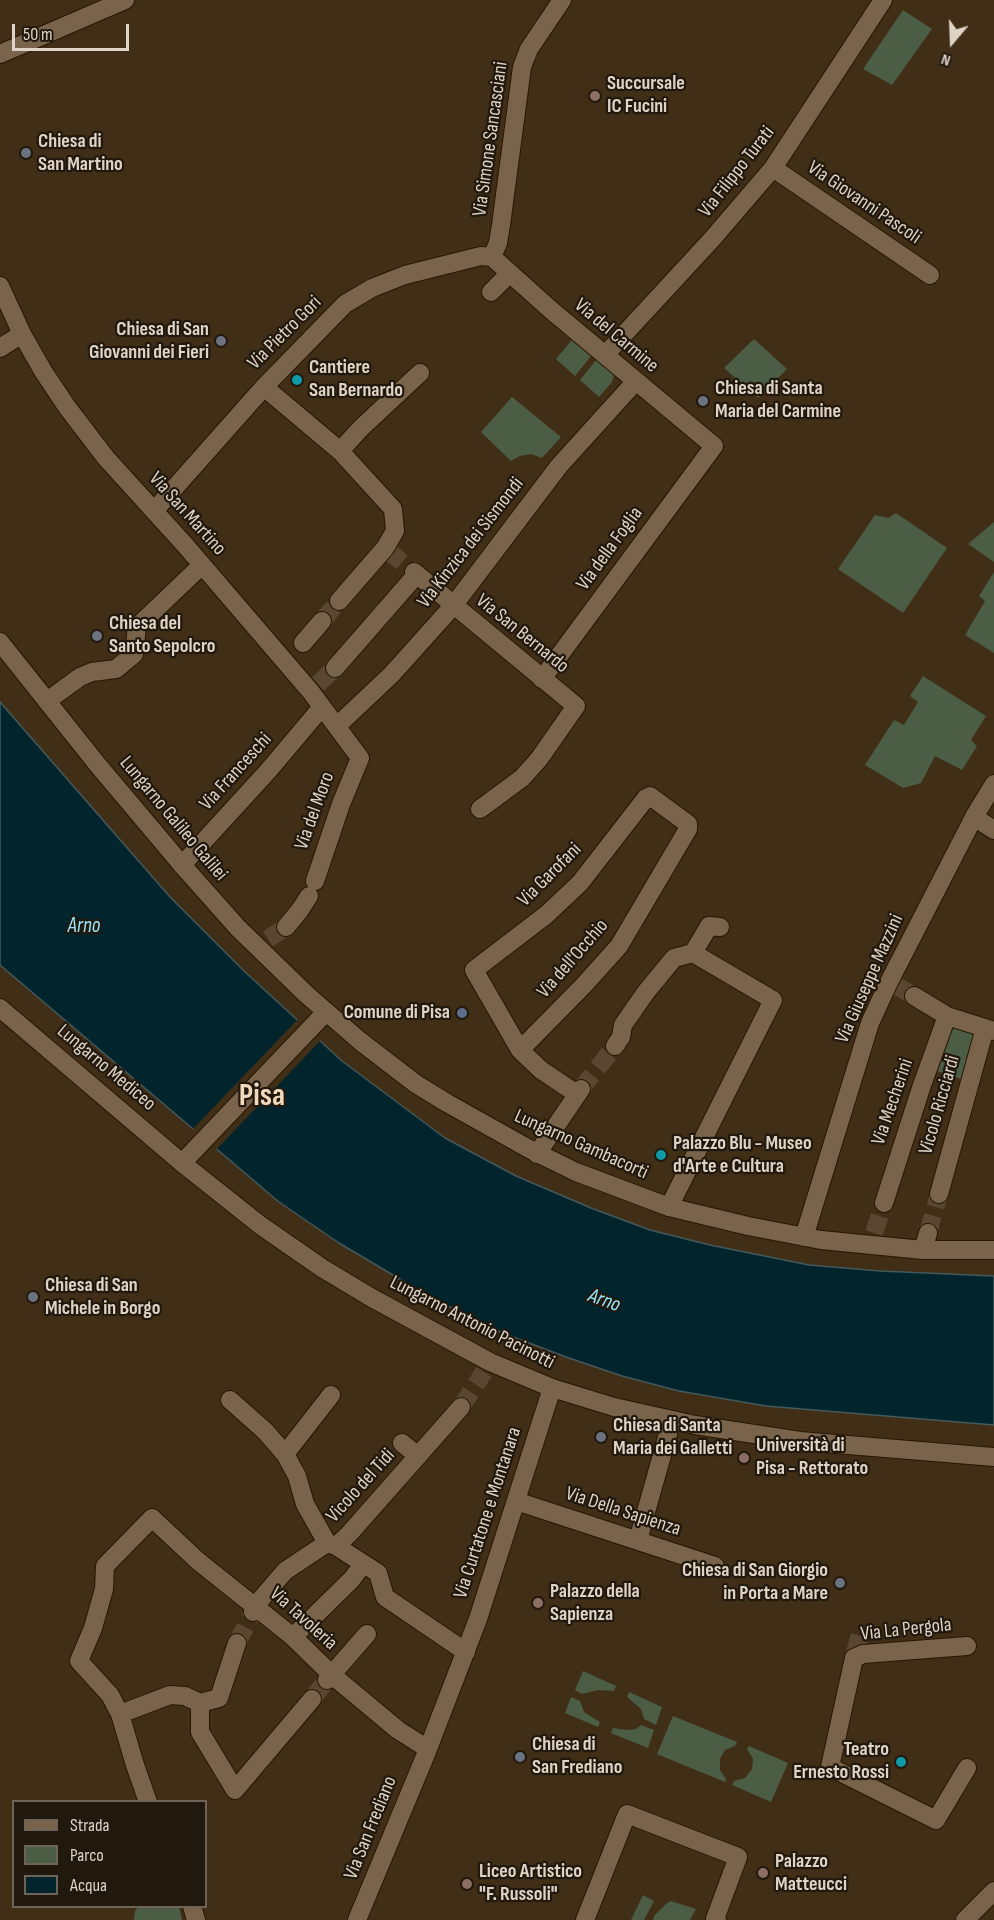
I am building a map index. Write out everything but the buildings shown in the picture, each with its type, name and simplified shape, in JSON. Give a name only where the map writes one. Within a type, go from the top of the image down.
[{"type":"street","points":[[0,54],[125,0]]},
{"type":"street","name":"Via Simone Sancasciani","points":[[492,257],[498,243],[501,225],[522,68],[529,49],[562,0]]},
{"type":"street","name":"Via Filippo Turati","points":[[605,355],[713,238],[773,168],[883,0]]},
{"type":"street","name":"Via Giovanni Pascoli","points":[[773,168],[930,275]]},
{"type":"street","name":"Via Pietro Gori","points":[[154,511],[264,387],[345,304],[372,288],[405,275],[481,256],[492,257]]},
{"type":"street","name":"Via del Carmine","points":[[492,257],[509,274],[714,446]]},
{"type":"street","points":[[491,292],[509,274]]},
{"type":"street","name":"Via San Martino","points":[[0,286],[22,333],[67,407],[106,458],[202,565],[294,654],[337,726],[360,758]]},
{"type":"street","points":[[0,348],[22,333]]},
{"type":"street","points":[[340,451],[361,428],[420,373]]},
{"type":"street","name":"Via Kinzica dei Sismondi","points":[[337,726],[392,674],[453,606],[559,466],[636,381]]},
{"type":"street","points":[[264,387],[340,451],[393,509],[395,531],[387,549],[339,601]]},
{"type":"street","name":"Via della Foglia","points":[[542,679],[714,446]]},
{"type":"street","points":[[47,701],[80,677],[92,672],[116,669],[134,654],[137,627],[202,565]]},
{"type":"street","name":"Via San Bernardo","points":[[335,668],[416,573],[576,706],[539,759],[522,778],[480,809]]},
{"type":"street","points":[[294,654],[322,621]]},
{"type":"street","name":"Lungarno Galileo Galilei","points":[[0,642],[182,865],[263,944],[321,1018]]},
{"type":"street","name":"Via Franceschi","points":[[182,865],[268,771],[317,694]]},
{"type":"street","name":"Via del Moro","points":[[286,927],[300,910],[312,888],[340,804],[360,758]]},
{"type":"street","name":"Via Giuseppe Mazzini","points":[[804,1237],[870,1023],[974,817],[994,784]]},
{"type":"street","name":"Via Garofani","points":[[520,1050],[474,970],[546,915],[580,883],[646,798],[650,796],[688,824],[688,829]]},
{"type":"street","points":[[974,817],[994,830]]},
{"type":"street","name":"Via dell'Occhio","points":[[520,1050],[619,946],[688,829]]},
{"type":"street","points":[[615,1046],[621,1037],[623,1025],[645,992],[675,958],[693,953],[709,926],[720,927]]},
{"type":"street","points":[[669,1207],[773,1000],[693,953]]},
{"type":"street","points":[[914,996],[947,1016],[992,1030]]},
{"type":"street","name":"Lungarno Mediceo","points":[[0,1008],[182,1163]]},
{"type":"street","name":"Via Mecherini","points":[[884,1203],[947,1016]]},
{"type":"street","points":[[182,1163],[321,1018]]},
{"type":"street","name":"Lungarno Gambacorti","points":[[321,1018],[378,1055],[416,1084],[537,1154],[605,1184],[669,1207],[804,1237],[925,1242],[994,1248]]},
{"type":"street","name":"Vicolo Ricciardi","points":[[939,1194],[992,1030]]},
{"type":"street","points":[[520,1050],[541,1070],[579,1091],[537,1154]]},
{"type":"street","name":"Lungarno Antonio Pacinotti","points":[[182,1163],[260,1225],[322,1268],[487,1367],[633,1412],[747,1435],[874,1448],[994,1456]]},
{"type":"street","name":"Via Curtatone e Montanara","points":[[427,1751],[466,1652],[552,1388]]},
{"type":"street","points":[[285,1454],[330,1395]]},
{"type":"street","points":[[230,1400],[265,1431],[285,1454],[297,1476],[305,1504],[331,1545],[378,1573],[386,1597],[466,1652]]},
{"type":"street","name":"Vicolo del Tidi","points":[[254,1609],[285,1571],[349,1534],[461,1407]]},
{"type":"street","points":[[639,1540],[668,1434]]},
{"type":"street","name":"Vicolo del Tidi","points":[[402,1443],[418,1456]]},
{"type":"street","name":"Via Della Sapienza","points":[[516,1501],[715,1566]]},
{"type":"street","name":"Via Tavoleria","points":[[120,1714],[110,1695],[79,1661],[93,1628],[104,1589],[105,1566],[152,1518],[254,1609],[293,1637],[330,1678],[427,1751]]},
{"type":"street","points":[[293,1637],[352,1579],[363,1564]]},
{"type":"street","points":[[330,1678],[367,1634]]},
{"type":"street","points":[[147,1800],[120,1714],[170,1695],[185,1696],[200,1703],[219,1698],[237,1643]]},
{"type":"street","name":"Via La Pergola","points":[[967,1646],[855,1655],[830,1767],[936,1821],[967,1768]]},
{"type":"street","points":[[200,1703],[200,1732],[235,1790],[312,1699]]},
{"type":"street","name":"Via San Frediano","points":[[357,1920],[427,1751]]},
{"type":"street","points":[[585,1920],[627,1814],[738,1857],[716,1919]]},
{"type":"street","points":[[965,1920],[994,1891]]},
{"type":"green space","points":[[903,10],[932,29],[892,85],[863,69]]},
{"type":"green space","points":[[754,339],[787,369],[758,398],[724,368]]},
{"type":"green space","points":[[572,340],[591,356],[575,376],[556,359]]},
{"type":"green space","points":[[596,360],[614,375],[612,382],[599,397],[580,380]]},
{"type":"green space","points":[[512,397],[561,437],[542,458],[531,454],[511,461],[481,432]]},
{"type":"green space","points":[[896,513],[947,548],[903,613],[838,569],[875,515],[888,518]]},
{"type":"green space","points":[[994,522],[994,562],[968,544]]},
{"type":"green space","points":[[994,572],[994,653],[965,635],[985,601],[979,596]]},
{"type":"green space","points":[[923,676],[986,716],[971,740],[977,746],[962,770],[935,756],[921,783],[903,788],[865,765],[894,720],[904,725],[918,702],[910,696]]},
{"type":"green space","points":[[949,1023],[978,1032],[964,1080],[931,1069]]},
{"type":"green space","points":[[583,1671],[616,1686],[614,1691],[598,1690],[582,1694],[575,1690]]},
{"type":"green space","points":[[629,1692],[662,1707],[656,1725],[644,1719],[641,1709],[627,1697]]},
{"type":"green space","points":[[571,1697],[580,1701],[584,1712],[600,1722],[598,1727],[565,1713]]},
{"type":"green space","points":[[673,1716],[737,1742],[735,1746],[725,1750],[720,1759],[720,1770],[726,1779],[725,1782],[657,1754]]},
{"type":"green space","points":[[641,1725],[654,1730],[648,1748],[611,1733],[613,1728],[627,1730],[636,1729]]},
{"type":"green space","points":[[749,1746],[788,1763],[771,1802],[732,1785],[734,1781],[745,1778],[752,1769],[753,1759],[747,1749]]},
{"type":"green space","points":[[643,1895],[654,1901],[644,1920],[631,1920]]},
{"type":"green space","points":[[671,1901],[696,1909],[690,1920],[653,1920],[654,1916]]},
{"type":"green space","points":[[137,1908],[179,1908],[182,1920],[134,1920]]},
{"type":"water","name":"Arno","points":[[0,702],[170,897],[245,972],[342,1061],[445,1138],[516,1176],[650,1230],[809,1265],[994,1276],[994,1425],[766,1406],[679,1391],[622,1376],[503,1333],[430,1297],[339,1243],[279,1202],[0,965]]},
{"type":"pier","points":[[299,1018],[322,1039],[214,1152],[191,1131]]},
{"type":"tunnel","points":[[388,551],[414,572]]},
{"type":"tunnel","points":[[322,621],[339,601]]},
{"type":"tunnel","points":[[318,684],[335,668]]},
{"type":"tunnel","points":[[268,939],[286,927]]},
{"type":"tunnel","points":[[895,985],[914,996]]},
{"type":"tunnel","points":[[581,1089],[615,1046]]},
{"type":"tunnel","points":[[928,1233],[939,1194]]},
{"type":"tunnel","points":[[874,1233],[884,1203]]},
{"type":"tunnel","points":[[461,1407],[484,1372]]},
{"type":"tunnel","points":[[237,1643],[253,1612]]},
{"type":"tunnel","points":[[855,1653],[862,1627]]},
{"type":"tunnel","points":[[312,1699],[327,1680]]},
{"type":"place","name":"Succursale IC Fucini","points":[[595,96]]},
{"type":"place","name":"Chiesa di San Martino","points":[[26,153]]},
{"type":"place","name":"Chiesa di San Giovanni dei Fieri","points":[[221,341]]},
{"type":"place","name":"Cantiere San Bernardo","points":[[297,380]]},
{"type":"place","name":"Chiesa di Santa Maria del Carmine","points":[[703,401]]},
{"type":"place","name":"Chiesa del Santo Sepolcro","points":[[97,636]]},
{"type":"place","name":"Comune di Pisa","points":[[462,1013]]},
{"type":"place","name":"Palazzo Blu - Museo d'Arte e Cultura","points":[[661,1155]]},
{"type":"place","name":"Chiesa di San Michele in Borgo","points":[[33,1297]]},
{"type":"place","name":"Chiesa di Santa Maria dei Galletti","points":[[601,1437]]},
{"type":"place","name":"Università di Pisa - Rettorato","points":[[744,1458]]},
{"type":"place","name":"Chiesa di San Giorgio in Porta a Mare","points":[[840,1583]]},
{"type":"place","name":"Palazzo della Sapienza","points":[[538,1603]]},
{"type":"place","name":"Chiesa di San Frediano","points":[[520,1757]]},
{"type":"place","name":"Teatro Ernesto Rossi","points":[[901,1762]]},
{"type":"place","name":"Palazzo Matteucci","points":[[763,1873]]},
{"type":"place","name":"Liceo Artistico \"F. Russoli\"","points":[[467,1884]]},
{"type":"district","name":"Pisa","points":[[262,1097]]}]
